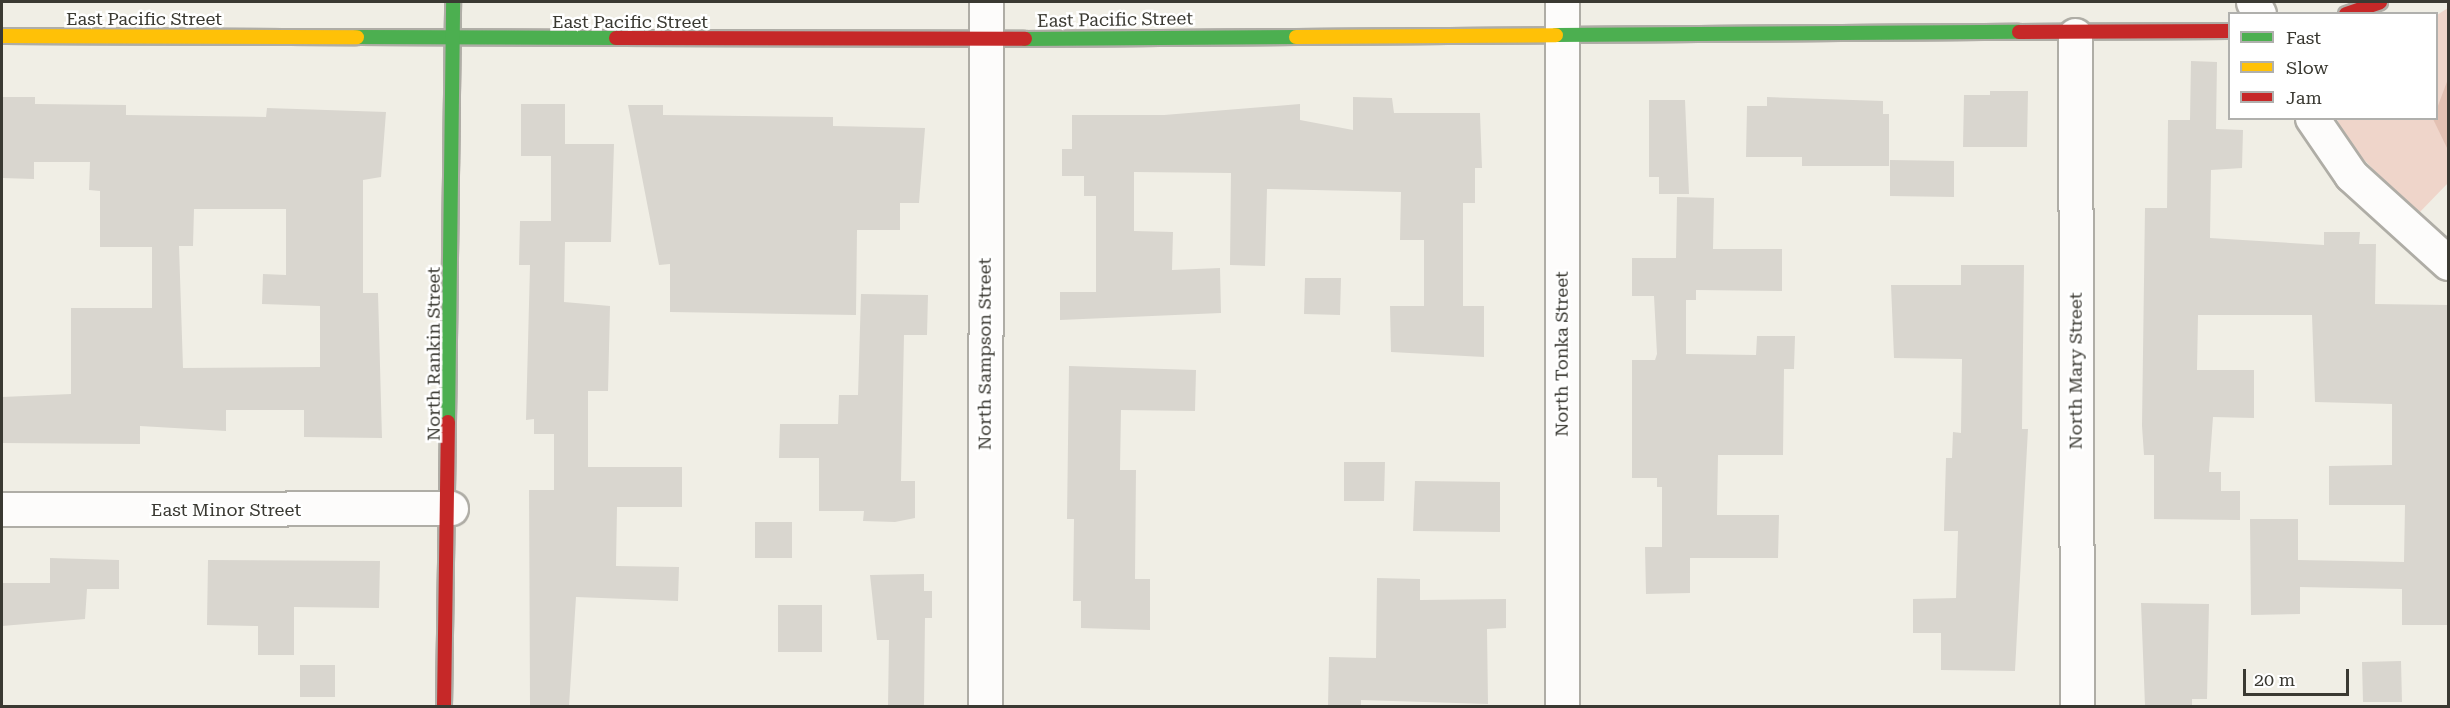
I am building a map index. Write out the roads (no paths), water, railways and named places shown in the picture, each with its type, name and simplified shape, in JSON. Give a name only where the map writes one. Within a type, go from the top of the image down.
[{"type":"street","name":"North Rankin Street","points":[[444,706],[451,508],[453,2]]},
{"type":"street","name":"North Sampson Street","points":[[985,706],[986,2]]},
{"type":"street","name":"North Tonka Street","points":[[1562,2],[1562,706]]},
{"type":"street","points":[[2352,12],[2380,2]]},
{"type":"street","name":"East Pacific Street","points":[[2,36],[453,40],[986,39],[1562,34],[2076,35],[2228,31]]},
{"type":"street","name":"North Mary Street","points":[[2076,35],[2077,706]]},
{"type":"street","points":[[2313,120],[2351,175],[2448,263]]},
{"type":"street","name":"East Minor Street","points":[[2,510],[451,508]]}]
